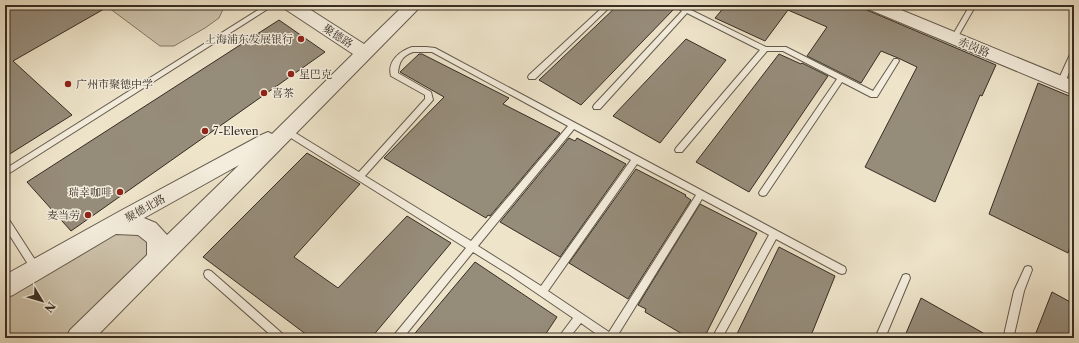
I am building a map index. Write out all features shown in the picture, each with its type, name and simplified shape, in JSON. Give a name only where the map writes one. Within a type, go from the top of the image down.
[{"type":"street","name":"聚德路","points":[[291,5],[364,53]]},
{"type":"street","name":"聚德北路","points":[[78,338],[414,5]]},
{"type":"street","name":"赤岗路","points":[[874,5],[1068,85]]},
{"type":"street","name":"聚德北路","points":[[5,287],[113,225],[286,131]]},
{"type":"street","points":[[113,225],[135,224],[151,230],[158,239],[158,260]]},
{"type":"lane","points":[[5,173],[271,5]]},
{"type":"lane","points":[[532,77],[609,5]]},
{"type":"lane","points":[[676,5],[765,49],[784,49],[874,95],[896,61]]},
{"type":"lane","points":[[954,38],[973,5]]},
{"type":"lane","points":[[597,107],[686,10]]},
{"type":"lane","points":[[359,177],[429,100],[428,94],[394,74],[394,69],[399,58],[408,51],[419,48],[434,50],[842,270]]},
{"type":"lane","points":[[679,150],[765,49]]},
{"type":"lane","points":[[1068,85],[1074,52]]},
{"type":"lane","points":[[763,193],[841,78]]},
{"type":"lane","points":[[397,338],[573,125]]},
{"type":"lane","points":[[286,131],[472,247],[611,338],[701,194]]},
{"type":"lane","points":[[542,292],[636,159]]},
{"type":"lane","points":[[5,222],[36,270]]},
{"type":"lane","points":[[717,338],[775,233]]},
{"type":"lane","points":[[1010,338],[1009,335],[1019,290],[1028,270]]},
{"type":"lane","points":[[208,274],[281,338]]},
{"type":"lane","points":[[880,338],[906,278]]},
{"type":"lane","points":[[563,338],[579,318]]},
{"type":"shaded area","points":[[105,5],[225,5],[219,18],[205,28],[174,46],[160,46]]},
{"type":"shaded area","points":[[114,231],[138,232],[148,239],[148,251],[143,262],[66,338],[5,338],[5,292]]},
{"type":"building","points":[[5,5],[111,5],[13,61],[72,115],[5,157]]},
{"type":"building","points":[[618,5],[663,5],[673,10],[581,105],[539,80]]},
{"type":"building","points":[[726,5],[855,5],[996,65],[982,96],[980,95],[935,202],[865,167],[917,67],[881,51],[861,83],[807,56],[827,27],[788,10],[765,41],[715,18]]},
{"type":"building","points":[[279,20],[325,52],[71,231],[27,182]]},
{"type":"building","points":[[686,39],[726,60],[660,143],[613,116]]},
{"type":"building","points":[[419,54],[422,54],[509,98],[503,104],[560,133],[490,216],[488,215],[486,218],[384,158],[444,97],[400,72]]},
{"type":"building","points":[[779,54],[801,64],[802,63],[828,76],[749,192],[696,162]]},
{"type":"building","points":[[1038,83],[1074,98],[1074,233],[1068,253],[989,214]]},
{"type":"building","points":[[569,138],[575,141],[577,138],[626,164],[560,257],[500,222]]},
{"type":"building","points":[[307,153],[360,184],[294,257],[338,288],[407,216],[451,243],[371,338],[311,338],[203,257]]},
{"type":"building","points":[[636,169],[686,195],[685,196],[691,200],[628,299],[569,263]]},
{"type":"building","points":[[700,204],[757,233],[704,338],[689,338],[645,312],[646,309],[638,305]]},
{"type":"building","points":[[779,247],[835,276],[810,338],[735,338]]},
{"type":"building","points":[[475,262],[557,317],[543,338],[411,338]]},
{"type":"building","points":[[1052,292],[1074,304],[1074,338],[1034,338]]},
{"type":"building","points":[[921,298],[992,338],[904,338]]},
{"type":"place","name":"上海浦东发展银行","points":[[301,39]]},
{"type":"place","name":"星巴克","points":[[291,74]]},
{"type":"place","name":"广州市聚德中学","points":[[68,84]]},
{"type":"place","name":"喜茶","points":[[264,93]]},
{"type":"place","name":"7-Eleven","points":[[205,131]]},
{"type":"place","name":"瑞幸咖啡","points":[[120,192]]},
{"type":"place","name":"麦当劳","points":[[88,215]]}]
